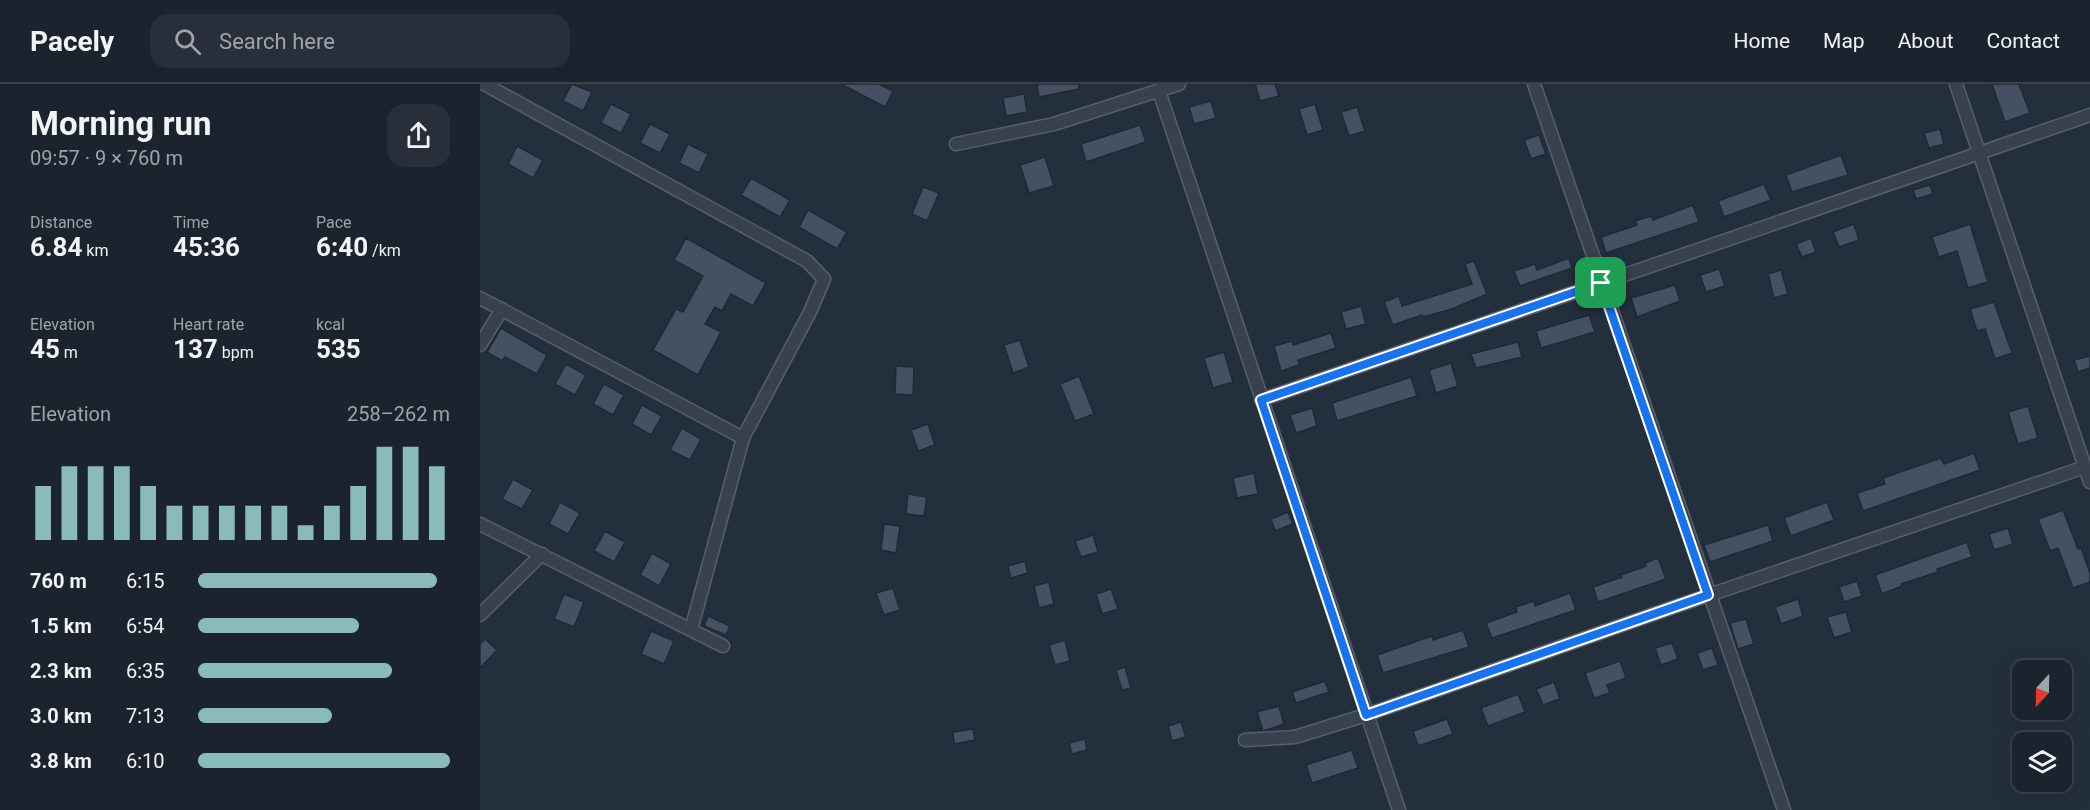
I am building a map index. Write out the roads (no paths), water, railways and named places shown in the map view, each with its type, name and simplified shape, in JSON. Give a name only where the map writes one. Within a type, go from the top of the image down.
[{"type":"street","points":[[956,144],[1054,124],[1179,84]]},
{"type":"street","points":[[1534,84],[1708,595],[1784,810]]},
{"type":"street","points":[[1956,84],[2090,482]]},
{"type":"street","points":[[492,86],[807,261],[824,279],[810,312],[743,438],[691,630]]},
{"type":"street","points":[[1159,91],[1399,810]]},
{"type":"street","points":[[1261,400],[2090,115]]},
{"type":"street","points":[[480,298],[743,438]]},
{"type":"street","points":[[480,345],[502,309]]},
{"type":"street","points":[[1245,740],[1295,737],[1366,715],[1708,595],[2085,467]]},
{"type":"street","points":[[480,524],[723,646]]},
{"type":"street","points":[[480,615],[542,554]]}]
